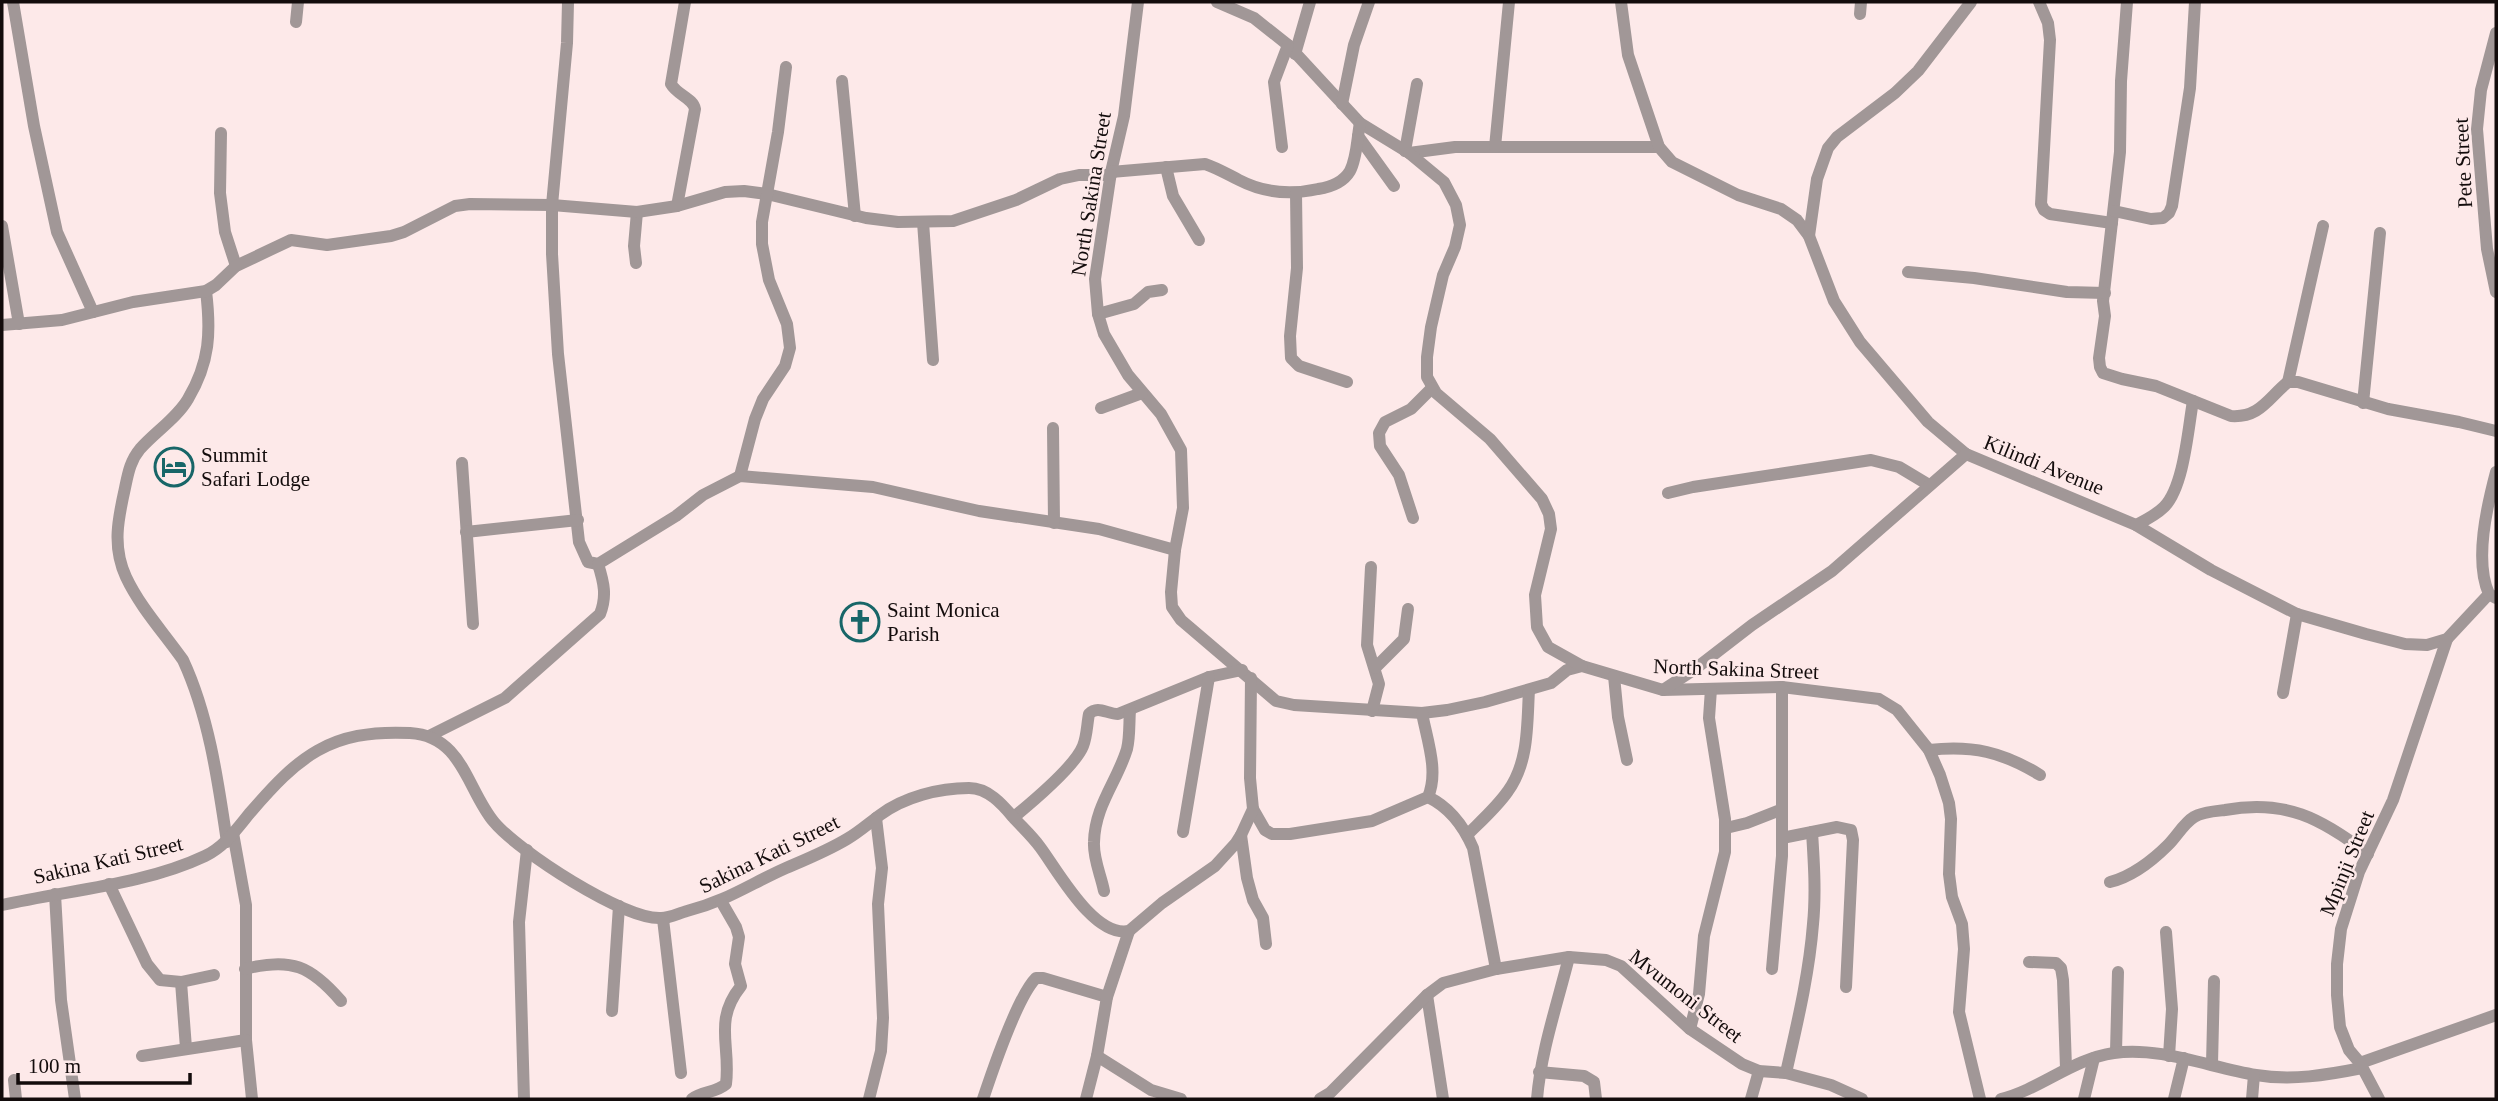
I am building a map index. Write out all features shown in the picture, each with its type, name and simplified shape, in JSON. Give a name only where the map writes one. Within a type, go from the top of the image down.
[{"type":"street","points":[[13,2],[34,125],[57,232],[93,312]]},
{"type":"street","points":[[296,22],[298,2]]},
{"type":"street","points":[[568,2],[568,43],[552,205],[552,254],[558,354],[579,542],[588,562],[598,564],[676,516],[703,495],[740,476],[873,487],[979,511],[1099,529],[1175,550]]},
{"type":"street","points":[[677,206],[695,109],[692,102],[673,88],[671,80],[685,2]]},
{"type":"street","name":"North Sakina Street","points":[[1138,2],[1124,116],[1111,173],[1095,279],[1098,314],[1104,334],[1142,393],[1161,414],[1181,450],[1182,508],[1175,550],[1172,607],[1181,620],[1276,701],[1294,705],[1422,713],[1485,702],[1529,690],[1551,683],[1567,670],[1582,666],[1662,690],[1782,687],[1879,699],[1897,710],[1929,750],[1949,803],[1949,874],[1952,897],[1962,924],[1964,949],[1959,1012],[1980,1099]]},
{"type":"street","points":[[1217,2],[1254,18],[1317,75],[1342,103],[1394,186]]},
{"type":"street","points":[[1282,147],[1275,82],[1310,2]]},
{"type":"street","points":[[1342,103],[1354,45],[1369,2]]},
{"type":"street","points":[[1495,147],[1509,2]]},
{"type":"street","points":[[1407,152],[1455,147],[1659,147],[1628,55],[1621,2]]},
{"type":"street","points":[[1809,236],[1817,179],[1828,148],[1837,137],[1888,99],[1918,71],[1971,2]]},
{"type":"street","points":[[2039,2],[2048,23],[2050,40],[2041,204],[2044,210],[2050,214],[2157,219],[2169,213],[2172,206],[2190,88],[2195,2]]},
{"type":"street","points":[[2127,2],[2121,81],[2120,152],[2099,358],[2099,367],[2103,373],[2156,386],[2217,411],[2239,416],[2268,404],[2288,383],[2323,226]]},
{"type":"street","name":"Pete Street","points":[[2496,33],[2481,90],[2477,129],[2487,249],[2496,292]]},
{"type":"street","points":[[740,476],[755,419],[763,399],[785,366],[790,348],[787,324],[780,312],[765,266],[762,244],[762,222],[786,67]]},
{"type":"street","points":[[842,82],[855,216]]},
{"type":"street","points":[[1407,152],[1417,84]]},
{"type":"street","points":[[1359,130],[1407,152],[1444,182],[1456,205],[1460,225],[1455,247],[1443,275],[1431,327],[1427,377],[1432,388],[1456,412],[1490,439],[1542,499],[1549,514],[1551,529],[1535,595],[1537,627],[1548,647],[1582,666]]},
{"type":"street","points":[[2,325],[62,320],[133,302],[206,291],[236,266],[291,240],[327,245],[404,233],[455,206],[470,204],[552,205],[638,212],[677,206],[725,192],[744,191],[887,221],[953,221],[1016,200],[1069,176],[1205,164],[1258,188],[1296,193],[1321,189],[1342,181],[1354,161],[1359,130]]},
{"type":"street","points":[[221,133],[220,193],[225,232],[236,266]]},
{"type":"street","name":"Kilindi Avenue","points":[[1659,147],[1672,162],[1738,195],[1780,209],[1797,220],[1809,236],[1834,301],[1860,342],[1928,422],[1966,454],[2136,525],[2210,570],[2297,614],[2405,644],[2427,645],[2447,639]]},
{"type":"street","points":[[1166,167],[1173,196],[1199,240]]},
{"type":"street","points":[[1296,193],[1297,268],[1290,336],[1291,358],[1299,366],[1347,382]]},
{"type":"street","points":[[636,263],[634,246],[638,212]]},
{"type":"street","points":[[923,222],[933,360]]},
{"type":"street","points":[[2,226],[19,324]]},
{"type":"street","points":[[2363,403],[2380,233]]},
{"type":"street","points":[[1908,272],[1974,278],[2067,292],[2105,293]]},
{"type":"street","points":[[1098,314],[1134,304],[1148,292],[1162,290]]},
{"type":"street","points":[[206,291],[210,336],[201,370],[188,400],[132,461],[119,509],[116,535],[120,561],[134,593],[188,670],[206,733],[246,905],[246,1040],[252,1099]]},
{"type":"street","points":[[2288,383],[2310,385],[2363,403],[2496,431]]},
{"type":"street","points":[[1413,518],[1399,475],[1380,446],[1379,433],[1385,422],[1411,409],[1432,388]]},
{"type":"street","points":[[1101,408],[1142,393]]},
{"type":"street","points":[[2136,525],[2165,506],[2172,496],[2185,448],[2193,401]]},
{"type":"street","points":[[1054,428],[1054,523]]},
{"type":"street","points":[[1662,690],[1832,571],[1966,454]]},
{"type":"street","points":[[1668,493],[1871,460],[1899,467],[1929,485]]},
{"type":"street","points":[[462,463],[473,624]]},
{"type":"street","points":[[2447,639],[2493,596],[2485,584],[2483,566],[2486,513],[2496,472]]},
{"type":"street","points":[[466,532],[578,520]]},
{"type":"street","points":[[598,564],[604,582],[605,599],[600,614],[505,698],[429,736],[449,750],[460,763],[495,823],[527,850],[592,893],[647,917],[663,919],[681,1073]]},
{"type":"street","points":[[1371,567],[1367,645],[1370,662],[1375,668],[1379,684],[1373,711]]},
{"type":"street","points":[[1375,668],[1404,639],[1408,609]]},
{"type":"street","points":[[2283,693],[2297,614]]},
{"type":"street","name":"Mpinji Street","points":[[2379,1099],[2361,1065],[2349,1050],[2340,1027],[2337,964],[2341,929],[2368,853],[2393,800],[2447,639]]},
{"type":"street","points":[[1014,817],[1043,793],[1078,754],[1083,746],[1091,711],[1097,709],[1111,714],[1130,710],[1209,677],[1246,674],[1253,809],[1265,830],[1272,834],[1290,834],[1372,821],[1428,797],[1434,772],[1422,713]]},
{"type":"street","points":[[1614,676],[1618,717],[1627,760]]},
{"type":"street","points":[[1183,832],[1209,677]]},
{"type":"street","points":[[1772,970],[1782,838],[1782,687]]},
{"type":"street","points":[[1690,1029],[1699,994],[1704,936],[1725,852],[1726,828],[1709,718],[1712,689]]},
{"type":"street","points":[[1467,835],[1509,790],[1520,767],[1527,742],[1529,690]]},
{"type":"street","points":[[1104,891],[1094,842],[1100,809],[1126,752],[1130,710]]},
{"type":"street","name":"Sakina Kati Street","points":[[2,905],[170,870],[208,855],[230,838],[281,777],[309,753],[331,744],[373,734],[411,733],[429,736]]},
{"type":"street","points":[[1929,750],[1980,750],[2007,756],[2040,775]]},
{"type":"street","name":"Sakina Kati Street","points":[[663,919],[721,901],[828,850],[903,800],[971,788],[986,792],[1032,836],[1091,915],[1118,933],[1129,931]]},
{"type":"street","points":[[1428,797],[1447,809],[1467,835],[1473,848],[1496,969]]},
{"type":"street","points":[[2110,882],[2148,862],[2167,846],[2194,816],[2247,806],[2288,808],[2311,816],[2331,826],[2368,853]]},
{"type":"street","points":[[1086,1099],[1107,998],[1129,931],[1215,866],[1236,843],[1253,809]]},
{"type":"street","points":[[1726,828],[1780,810]]},
{"type":"street","points":[[869,1099],[881,1051],[883,1018],[878,904],[882,852],[876,818]]},
{"type":"street","points":[[1782,838],[1837,827],[1851,830],[1853,841],[1846,987]]},
{"type":"street","points":[[1786,1073],[1808,966],[1813,925],[1815,887],[1812,832]]},
{"type":"street","points":[[1241,835],[1253,900],[1263,918],[1265,944]]},
{"type":"street","points":[[524,1099],[519,922],[527,850]]},
{"type":"street","points":[[109,884],[153,972],[160,980],[181,982],[214,975]]},
{"type":"street","points":[[55,894],[61,1000],[75,1099]]},
{"type":"street","points":[[692,1099],[697,1095],[720,1090],[726,1084],[724,1028],[729,1001],[741,986],[735,964],[739,937],[721,901]]},
{"type":"street","points":[[612,1011],[619,906]]},
{"type":"street","points":[[2166,932],[2172,1009],[2169,1056]]},
{"type":"street","points":[[1537,1099],[1539,1072],[1569,957]]},
{"type":"street","name":"Mvumoni Street","points":[[1320,1099],[1330,1093],[1427,995],[1443,983],[1496,969],[1569,957],[1606,960],[1621,966],[1690,1029],[1742,1064],[1759,1071],[1786,1073],[1831,1085],[1862,1099]]},
{"type":"street","points":[[2029,962],[2056,963],[2061,968],[2066,1068]]},
{"type":"street","points":[[245,969],[272,965],[305,968],[317,975],[341,1001]]},
{"type":"street","points":[[2116,1052],[2118,972]]},
{"type":"street","points":[[983,1099],[1014,1019],[1036,978],[1044,978],[1107,998]]},
{"type":"street","points":[[2212,1064],[2214,981]]},
{"type":"street","points":[[181,982],[186,1048]]},
{"type":"street","points":[[1427,995],[1443,1099]]},
{"type":"street","points":[[2001,1099],[2021,1094],[2066,1068],[2116,1052],[2184,1058],[2254,1075],[2279,1078],[2317,1077],[2361,1065],[2496,1015]]},
{"type":"street","points":[[142,1056],[246,1040]]},
{"type":"street","points":[[1097,1056],[1151,1090],[1181,1099]]},
{"type":"street","points":[[2084,1099],[2094,1058]]},
{"type":"street","points":[[2174,1099],[2184,1058]]},
{"type":"street","points":[[1751,1099],[1759,1071]]},
{"type":"street","points":[[1539,1072],[1584,1076],[1594,1082],[1596,1099]]},
{"type":"street","points":[[2252,1099],[2254,1075]]},
{"type":"street","points":[[14,1080],[16,1099]]},
{"type":"place","name":"Summit Safari Lodge","points":[[174,467]]},
{"type":"place","name":"Saint Monica Parish","points":[[860,622]]}]
